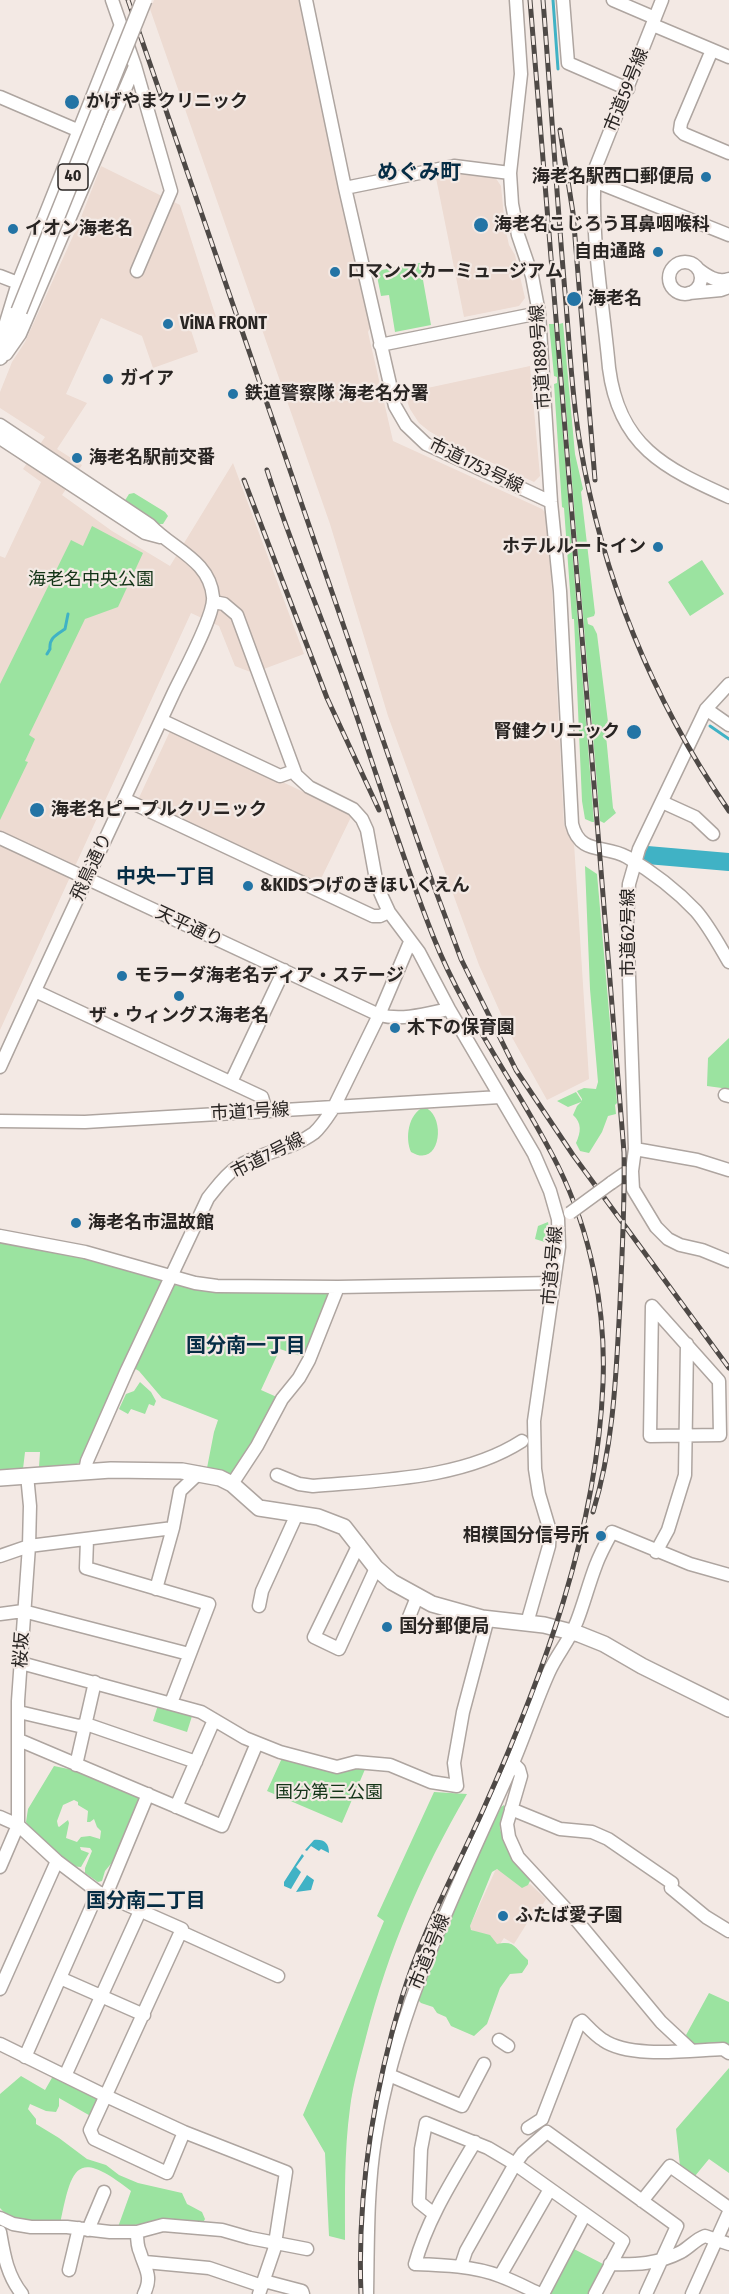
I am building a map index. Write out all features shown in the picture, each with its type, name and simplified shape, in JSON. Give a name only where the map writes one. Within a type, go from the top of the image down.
[{"type":"main road","name":"40","points":[[0,357],[144,0]]},
{"type":"main road","points":[[0,1478],[85,1471],[173,1470],[220,1478],[231,1484],[259,1508],[318,1517],[344,1527],[376,1568],[392,1582],[417,1597],[456,1612],[572,1632],[604,1644],[642,1666],[729,1709]]},
{"type":"street","points":[[112,0],[135,66],[171,191],[138,269]]},
{"type":"street","name":"市道1753号線","points":[[306,0],[345,188],[395,406],[414,434],[440,451],[551,502]]},
{"type":"street","name":"市道1889号線","points":[[516,0],[520,87],[510,173],[514,220],[532,276],[539,313],[551,502]]},
{"type":"street","points":[[563,0],[568,63],[628,88]]},
{"type":"street","points":[[613,0],[729,57]]},
{"type":"street","name":"市道59号線","points":[[662,0],[596,165],[594,224],[609,368],[620,409],[632,433],[659,461],[684,477],[729,497]]},
{"type":"street","points":[[0,342],[18,283],[120,27]]},
{"type":"street","points":[[712,50],[680,130],[684,134],[729,153]]},
{"type":"street","points":[[0,362],[20,334],[135,66]]},
{"type":"street","points":[[0,97],[78,130]]},
{"type":"street","points":[[345,188],[454,166],[510,173]]},
{"type":"street","points":[[594,181],[729,235]]},
{"type":"street","points":[[729,279],[712,279],[690,262],[679,263],[669,275],[671,286],[679,293],[689,294],[729,287]]},
{"type":"street","points":[[689,294],[700,283],[698,268]]},
{"type":"street","points":[[0,276],[18,283]]},
{"type":"street","points":[[381,345],[539,313]]},
{"type":"street","points":[[0,425],[150,525],[161,537],[192,558],[202,568],[212,587],[214,602],[224,604],[237,615],[294,771],[280,776],[161,720]]},
{"type":"street","points":[[0,438],[145,533],[161,537]]},
{"type":"street","points":[[551,502],[560,591],[572,824],[578,838],[590,848],[618,852],[634,861],[672,890],[696,912],[729,962]]},
{"type":"street","name":"飛鳥通り","points":[[0,1067],[214,602]]},
{"type":"street","name":"市道62号線","points":[[632,1171],[635,1149],[627,920],[628,887],[634,861],[706,709],[729,684]]},
{"type":"street","points":[[706,709],[729,726]]},
{"type":"street","name":"市道3号線","points":[[294,771],[304,784],[353,809],[364,824],[377,885],[389,912],[419,952],[449,1009],[534,1154],[550,1191],[558,1219],[559,1247],[537,1395],[534,1450],[537,1485],[550,1531],[549,1546],[527,1623]]},
{"type":"street","points":[[124,799],[373,915],[380,916],[389,912]]},
{"type":"street","points":[[662,802],[695,817],[713,834]]},
{"type":"street","name":"天平通り","points":[[0,838],[379,1015]]},
{"type":"street","name":"市道7号線","points":[[85,1471],[127,1370],[208,1198],[222,1180],[238,1167],[299,1141],[314,1132],[334,1107],[379,1015],[410,942]]},
{"type":"street","points":[[231,1082],[284,970]]},
{"type":"street","points":[[34,991],[262,1097],[266,1111]]},
{"type":"street","points":[[379,1015],[395,1018],[413,1017],[449,1009]]},
{"type":"street","name":"市道1号線","points":[[0,1121],[85,1122],[500,1097]]},
{"type":"street","points":[[635,1149],[697,1160],[729,1170]]},
{"type":"street","points":[[558,1219],[632,1171],[633,1188],[656,1227],[668,1239],[729,1261]]},
{"type":"street","points":[[0,1236],[85,1251],[195,1283],[217,1286],[338,1287],[554,1283]]},
{"type":"street","points":[[231,1484],[257,1446],[282,1399],[301,1375],[338,1287]]},
{"type":"street","points":[[652,1306],[719,1381],[720,1436],[685,1435],[650,1436],[652,1306]]},
{"type":"street","points":[[687,1344],[685,1475],[668,1530],[656,1552],[729,1575]]},
{"type":"street","points":[[277,1475],[299,1484],[313,1486],[442,1471],[487,1460],[522,1442]]},
{"type":"street","points":[[156,1590],[173,1528],[180,1491],[199,1473]]},
{"type":"street","name":"桜坂","points":[[18,1825],[19,1712],[23,1611],[29,1546],[30,1506],[27,1475]]},
{"type":"street","points":[[260,1606],[262,1591],[297,1514]]},
{"type":"street","points":[[0,1556],[29,1546],[173,1528]]},
{"type":"street","name":"市道3号線","points":[[367,2294],[370,2177],[375,2140],[388,2075],[407,2010],[438,1931],[513,1763],[549,1671],[577,1623],[596,1563],[612,1532],[656,1552]]},
{"type":"street","points":[[87,1540],[86,1568],[209,1604],[171,1703]]},
{"type":"street","points":[[359,1544],[314,1637],[339,1649],[376,1568]]},
{"type":"street","points":[[409,1617],[417,1597]]},
{"type":"street","points":[[0,1614],[23,1611],[189,1654]]},
{"type":"street","points":[[21,1663],[208,1715],[245,1738],[280,1752],[337,1767],[356,1762],[390,1765],[431,1782],[457,1786],[453,1763],[463,1712],[488,1618]]},
{"type":"street","points":[[76,1765],[95,1682]]},
{"type":"street","points":[[19,1712],[79,1726],[86,1725],[196,1762]]},
{"type":"street","points":[[176,1807],[214,1720]]},
{"type":"street","points":[[19,1740],[222,1826],[257,1743]]},
{"type":"street","points":[[513,1763],[519,1769],[521,1776],[507,1824],[518,1857],[579,1922],[661,2022],[691,2050]]},
{"type":"street","points":[[25,2058],[60,1978],[148,1794]]},
{"type":"street","points":[[511,1809],[560,1829],[592,1832],[608,1839],[672,1883],[671,1888],[706,1917],[729,1932]]},
{"type":"street","points":[[0,1817],[18,1825],[57,1861],[102,1894],[182,1929],[181,1932],[278,1976]]},
{"type":"street","points":[[0,1867],[18,1825]]},
{"type":"street","points":[[0,1989],[57,1861]]},
{"type":"street","points":[[65,2076],[140,1911]]},
{"type":"street","points":[[181,1932],[90,2130],[94,2139],[167,2173],[184,2132]]},
{"type":"street","points":[[60,1978],[144,2015]]},
{"type":"street","points":[[528,2128],[542,2119],[579,2023],[582,2021],[603,2041],[614,2046],[646,2051],[723,2049],[729,2053]]},
{"type":"street","points":[[0,2044],[25,2058],[184,2132],[286,2172],[274,2250],[262,2287]]},
{"type":"street","points":[[388,2075],[462,2106],[484,2064]]},
{"type":"street","points":[[434,2214],[419,2202],[421,2149],[426,2123],[475,2142],[515,2164],[623,2241],[595,2294]]},
{"type":"street","points":[[461,2266],[466,2251],[515,2164],[523,2153],[547,2132],[677,2226],[646,2294]]},
{"type":"street","points":[[475,2142],[434,2214],[421,2241],[416,2264],[461,2266],[500,2276],[541,2294],[585,2214]]},
{"type":"street","points":[[642,2200],[670,2166],[729,2210],[692,2294]]},
{"type":"street","points":[[500,2276],[550,2189]]},
{"type":"street","points":[[69,2270],[83,2229],[104,2192]]},
{"type":"street","points":[[0,2218],[14,2224],[32,2227],[110,2232],[136,2232],[163,2225],[222,2230],[307,2249]]},
{"type":"street","points":[[0,2232],[7,2267],[22,2294]]},
{"type":"street","points":[[136,2232],[139,2251],[145,2262],[149,2280],[144,2294]]},
{"type":"street","points":[[610,2264],[639,2265],[661,2260],[682,2251],[705,2236],[717,2238],[729,2244]]},
{"type":"street","points":[[145,2262],[209,2268],[262,2287],[302,2291],[303,2294]]},
{"type":"shaded area","points":[[154,0],[300,0],[370,328],[368,332],[393,441],[542,509],[548,515],[564,825],[574,843],[589,1079],[547,1100],[509,1032],[479,965],[388,716],[330,524],[150,9]]},
{"type":"shaded area","points":[[101,166],[180,205],[216,317],[190,327],[198,352],[153,368],[142,336],[101,318],[66,394],[87,403],[57,449],[82,465],[62,495],[112,531],[170,566],[233,463],[304,654],[253,673],[235,666],[219,626],[191,613],[0,1030],[0,556],[5,558],[41,482],[23,469],[45,437],[0,408],[0,392],[12,362],[25,342],[78,225]]},
{"type":"shaded area","points":[[462,173],[495,177],[501,186],[505,227],[509,245],[515,255],[525,298],[519,306],[464,317],[436,178]]},
{"type":"shaded area","points":[[530,366],[540,476],[534,482],[449,443],[429,431],[419,423],[404,393]]},
{"type":"shaded area","points":[[171,729],[352,815],[318,885],[137,802]]},
{"type":"shaded area","name":"ふたば愛子園","points":[[496,1869],[524,1885],[530,1884],[546,1899],[543,1904],[539,1904],[514,1944],[504,1938],[498,1947],[469,1928]]},
{"type":"green space","points":[[420,263],[431,325],[395,332],[389,295],[381,296],[376,271]]},
{"type":"green space","points":[[563,323],[575,454],[583,489],[581,492],[595,613],[594,616],[587,618],[588,624],[593,626],[597,634],[608,722],[605,725],[613,808],[616,813],[604,823],[600,821],[559,324]]},
{"type":"green space","points":[[549,324],[554,324],[594,822],[585,819],[582,801],[574,619],[572,619],[564,508],[562,507],[554,384],[557,383],[557,377],[554,376]]},
{"type":"green space","points":[[134,493],[165,512],[168,516],[163,524],[158,524],[124,502],[129,494]]},
{"type":"green space","name":"海老名中央公園","points":[[92,526],[143,553],[118,607],[85,619],[29,735],[35,739],[25,761],[28,762],[0,820],[0,684],[71,540],[83,546]]},
{"type":"green space","points":[[702,560],[724,594],[690,616],[668,582]]},
{"type":"green space","points":[[585,866],[597,874],[617,1103],[615,1105],[616,1114],[608,1116],[602,1132],[589,1153],[580,1151],[576,1143],[580,1128],[573,1115],[581,1102],[568,1107],[557,1101],[576,1092],[582,1101],[577,1091],[584,1088],[596,1089],[598,1082],[590,989]]},
{"type":"green space","points":[[729,1038],[729,1089],[707,1086],[708,1058]]},
{"type":"green space","points":[[424,1107],[436,1120],[438,1130],[434,1148],[429,1154],[421,1156],[411,1152],[408,1133],[414,1115]]},
{"type":"green space","points":[[548,1222],[550,1234],[548,1243],[535,1239],[538,1226]]},
{"type":"green space","points":[[0,1241],[118,1266],[175,1285],[195,1289],[328,1291],[334,1294],[306,1358],[280,1349],[261,1390],[279,1398],[258,1438],[230,1477],[207,1468],[218,1420],[162,1398],[139,1371],[125,1363],[81,1462],[72,1466],[39,1467],[40,1452],[25,1452],[23,1469],[0,1472]]},
{"type":"green space","points":[[140,1382],[151,1392],[156,1401],[154,1406],[149,1404],[145,1414],[131,1409],[128,1414],[119,1409],[126,1394],[134,1391]]},
{"type":"green space","points":[[158,1705],[192,1716],[187,1732],[153,1721]]},
{"type":"green space","name":"国分第三公園","points":[[282,1758],[336,1770],[366,1767],[342,1823],[267,1791]]},
{"type":"green space","points":[[54,1766],[78,1771],[134,1795],[142,1796],[119,1854],[105,1871],[102,1881],[98,1882],[85,1873],[92,1851],[90,1848],[80,1847],[81,1850],[89,1853],[81,1867],[70,1866],[30,1828],[26,1822],[28,1809]],"holes":[[[74,1800],[78,1802],[78,1805],[88,1811],[87,1822],[94,1819],[101,1831],[100,1839],[90,1836],[81,1837],[77,1842],[66,1838],[68,1820],[58,1826],[57,1821],[63,1805]]]},
{"type":"green space","points":[[434,1792],[467,1794],[421,1882],[396,1942],[375,2004],[353,2090],[348,2124],[345,2240],[329,2236],[325,2153],[303,2115],[384,1921],[377,1916]]},
{"type":"green space","points":[[504,1805],[500,1829],[513,1855],[531,1879],[528,1885],[522,1888],[497,1869],[492,1872],[470,1926],[471,1930],[490,1935],[497,1944],[512,1944],[528,1960],[528,1964],[522,1973],[510,1974],[500,1988],[487,2024],[474,2036],[451,2026],[446,2017],[417,1999],[461,1886],[468,1878],[466,1869],[487,1826],[494,1822]]},
{"type":"green space","points":[[709,1993],[729,2002],[729,2051],[692,2045],[686,2035]]},
{"type":"green space","points":[[729,2068],[729,2173],[709,2159],[695,2176],[680,2166],[676,2129]]},
{"type":"green space","points":[[21,2076],[45,2090],[53,2076],[103,2098],[94,2118],[59,2098],[56,2112],[46,2111],[30,2104],[28,2109],[36,2119],[36,2124],[87,2159],[106,2165],[119,2175],[138,2183],[182,2193],[187,2204],[202,2212],[205,2219],[203,2223],[158,2222],[118,2227],[131,2191],[113,2178],[88,2167],[79,2170],[73,2177],[68,2188],[60,2224],[27,2222],[6,2213],[0,2208],[0,2094]]},
{"type":"green space","points":[[572,2248],[605,2265],[590,2294],[549,2294]]},
{"type":"water","points":[[314,1840],[325,1842],[329,1853],[311,1846],[307,1851],[305,1850]]},
{"type":"water","points":[[302,1854],[304,1856],[296,1867],[301,1872],[291,1889],[284,1886],[284,1882]]},
{"type":"water","points":[[307,1875],[314,1880],[311,1890],[296,1892]]},
{"type":"waterway","points":[[553,0],[558,69]]},
{"type":"waterway","points":[[47,654],[52,639],[65,629],[68,614]]},
{"type":"waterway","points":[[710,726],[729,739]]},
{"type":"waterway","points":[[647,855],[729,862]]},
{"type":"railway","points":[[128,0],[425,862],[461,959],[516,1070],[573,1155],[729,1368]]},
{"type":"railway","points":[[530,0],[624,1152],[623,1228],[615,1382],[606,1461],[593,1512]]},
{"type":"railway","points":[[543,0],[573,392],[577,427],[590,493],[602,542],[634,636],[677,726],[729,811]]},
{"type":"railway","points":[[560,130],[573,213],[595,480]]},
{"type":"railway","points":[[267,470],[347,688],[399,844],[433,936],[461,996],[543,1137],[570,1192],[588,1245],[602,1327],[603,1383],[599,1438],[578,1548],[563,1602],[546,1655],[505,1759],[419,1949],[392,2033],[369,2144],[360,2256],[361,2294]]},
{"type":"railway","points":[[244,480],[327,698],[379,810]]},
{"type":"place","name":"かげやまクリニック","points":[[72,102]]},
{"type":"place","name":"海老名駅西口郵便局","points":[[706,177]]},
{"type":"place","name":"海老名こじろう耳鼻咽喉科","points":[[481,225]]},
{"type":"place","name":"イオン海老名","points":[[13,229]]},
{"type":"place","name":"自由通路","points":[[658,252]]},
{"type":"place","name":"ロマンスカーミュージアム","points":[[335,272]]},
{"type":"place","name":"海老名","points":[[574,299]]},
{"type":"place","name":"ViNA FRONT","points":[[168,324]]},
{"type":"place","name":"ガイア","points":[[108,379]]},
{"type":"place","name":"鉄道警察隊 海老名分署","points":[[233,394]]},
{"type":"place","name":"海老名駅前交番","points":[[77,458]]},
{"type":"place","name":"ホテルルートイン","points":[[658,547]]},
{"type":"place","name":"腎健クリニック","points":[[634,732]]},
{"type":"place","name":"海老名ピープルクリニック","points":[[37,810]]},
{"type":"place","name":"&KIDSつげのきほいくえん","points":[[248,886]]},
{"type":"place","name":"モラーダ海老名ディア・ステージ","points":[[122,976]]},
{"type":"place","name":"ザ・ウィングス海老名","points":[[179,996]]},
{"type":"place","name":"木下の保育園","points":[[395,1028]]},
{"type":"place","name":"海老名市温故館","points":[[76,1223]]},
{"type":"place","name":"相模国分信号所","points":[[601,1536]]},
{"type":"place","name":"国分郵便局","points":[[387,1627]]},
{"type":"place","name":"ふたば愛子園","points":[[503,1916]]},
{"type":"district","name":"めぐみ町","points":[[419,173]]},
{"type":"district","name":"中央一丁目","points":[[166,877]]},
{"type":"district","name":"国分南一丁目","points":[[246,1346]]},
{"type":"district","name":"国分南二丁目","points":[[146,1901]]}]
